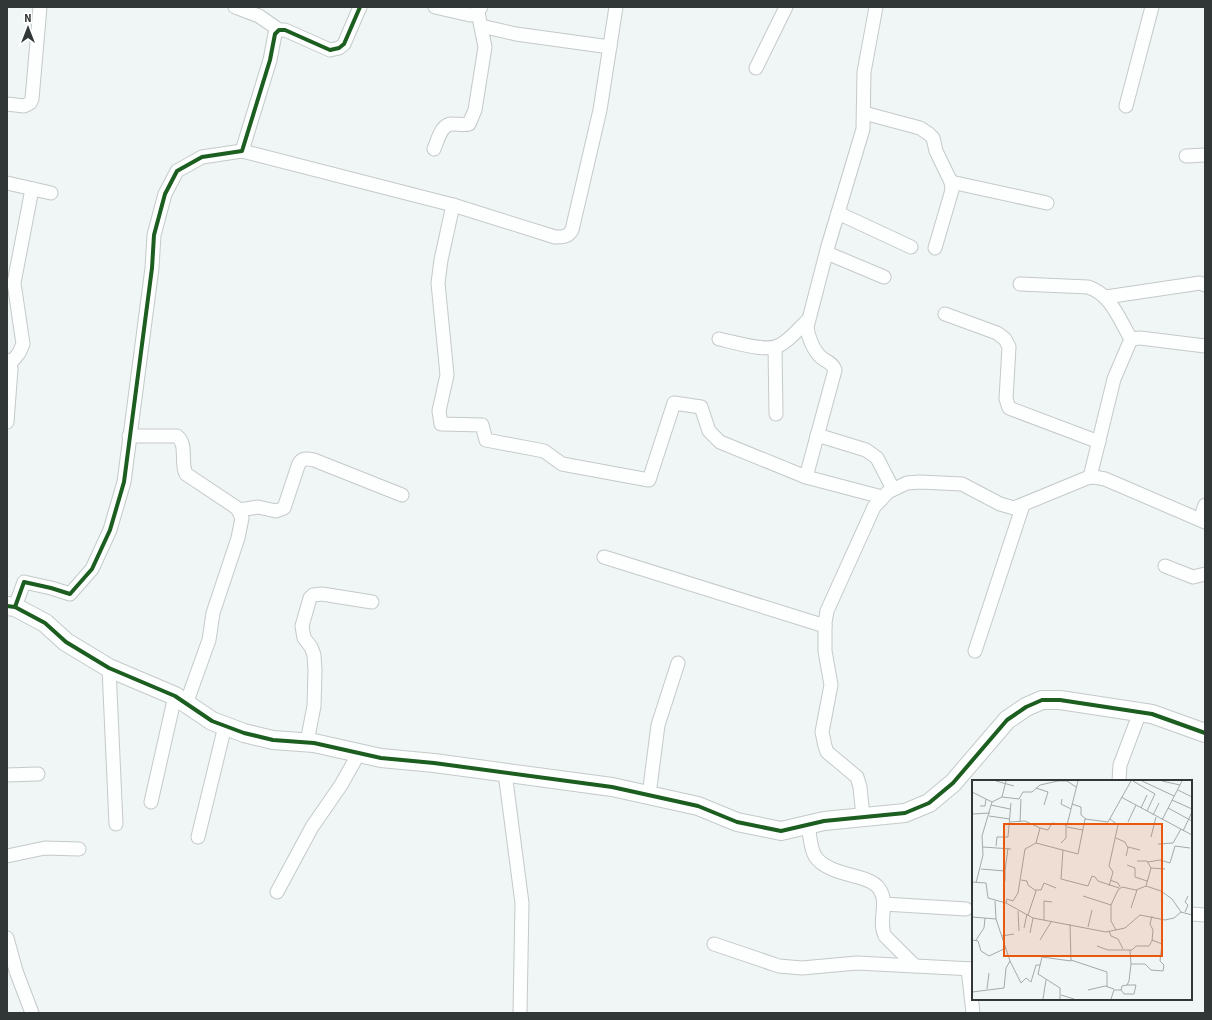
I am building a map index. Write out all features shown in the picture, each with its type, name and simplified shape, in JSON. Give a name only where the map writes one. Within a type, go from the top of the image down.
[{"type":"street","points":[[7,104],[24,106],[30,103],[32,99],[40,7]]},
{"type":"street","points":[[235,7],[259,16],[279,30],[285,30],[330,50],[339,48],[344,44],[360,7]]},
{"type":"street","points":[[435,7],[470,16],[480,9]]},
{"type":"street","points":[[616,7],[600,110],[572,230],[569,235],[555,238],[454,206],[242,151],[202,157],[177,171],[165,194],[154,235],[152,268],[124,482],[110,530],[92,569],[70,594],[24,582],[11,607],[46,623],[66,642],[110,668],[180,700],[212,721],[244,733],[273,740],[307,742],[381,758],[612,787],[698,806],[737,822],[781,832],[824,821],[905,813],[928,803],[954,783],[1007,720],[1026,707],[1042,700],[1060,700],[1152,714],[1205,733]]},
{"type":"street","points":[[756,68],[786,7]]},
{"type":"street","points":[[806,477],[835,370],[831,364],[817,354],[807,333],[808,320],[863,129],[864,72],[876,7]]},
{"type":"street","points":[[1126,106],[1152,7]]},
{"type":"street","points":[[434,149],[443,128],[447,125],[469,124],[472,120],[485,48],[480,9]]},
{"type":"street","points":[[481,26],[516,34],[610,47]]},
{"type":"street","points":[[242,151],[270,60],[275,34],[279,30]]},
{"type":"street","points":[[864,113],[920,128],[933,138],[936,151],[951,182],[952,190],[951,198],[935,248]]},
{"type":"street","points":[[1186,156],[1205,155]]},
{"type":"street","points":[[951,182],[1047,203]]},
{"type":"street","points":[[7,183],[50,194]]},
{"type":"street","points":[[7,422],[9,362],[20,353],[23,344],[14,283],[32,189]]},
{"type":"street","points":[[454,206],[441,260],[438,283],[447,375],[439,411],[441,424],[482,425],[486,440],[544,451],[562,464],[649,480],[674,403],[701,407],[709,431],[720,442],[806,477],[888,493]]},
{"type":"street","points":[[838,213],[911,247]]},
{"type":"street","points":[[827,253],[884,277]]},
{"type":"street","points":[[1106,297],[1200,283],[1205,285]]},
{"type":"street","points":[[1020,284],[1088,288],[1098,290],[1106,297],[1131,339]]},
{"type":"street","points":[[945,314],[997,333],[1005,339],[1009,347],[1006,399],[1009,408],[1099,442]]},
{"type":"street","points":[[719,339],[762,348],[775,347],[790,338],[808,320]]},
{"type":"street","points":[[1131,339],[1140,338],[1205,346]]},
{"type":"street","points":[[1090,478],[1114,379],[1131,339]]},
{"type":"street","points":[[775,347],[776,414]]},
{"type":"street","points":[[817,435],[866,450],[873,454],[888,493]]},
{"type":"street","points":[[129,436],[177,436],[182,445],[183,466],[186,474],[239,510],[242,518],[241,527],[213,613],[209,640],[180,700],[151,802]]},
{"type":"street","points":[[239,510],[247,507],[258,507],[276,511],[284,508],[300,460],[304,458],[314,460],[402,495]]},
{"type":"street","points":[[863,817],[860,787],[857,777],[827,752],[824,746],[822,732],[831,677],[825,651],[824,626],[830,604],[874,507],[888,493],[907,483],[920,482],[962,484],[1000,504],[1014,508],[1090,478],[1104,479],[1202,521],[1205,505]]},
{"type":"street","points":[[975,651],[1023,505]]},
{"type":"street","points":[[604,557],[824,626]]},
{"type":"street","points":[[1165,566],[1193,577],[1205,574]]},
{"type":"street","points":[[307,742],[314,706],[316,670],[314,655],[311,647],[304,638],[302,626],[310,598],[313,595],[322,594],[372,602]]},
{"type":"street","points":[[649,795],[658,725],[678,663]]},
{"type":"street","points":[[110,668],[116,824]]},
{"type":"street","points":[[1119,780],[1120,765],[1140,712]]},
{"type":"street","points":[[198,836],[225,726]]},
{"type":"street","points":[[278,892],[312,827],[341,785],[359,753]]},
{"type":"street","points":[[505,773],[522,903],[520,1013]]},
{"type":"street","points":[[7,775],[38,774]]},
{"type":"street","points":[[808,826],[814,855],[820,862],[830,868],[873,883],[882,895],[884,904],[882,928],[885,936],[915,966]]},
{"type":"street","points":[[7,856],[45,848],[79,849]]},
{"type":"street","points":[[884,904],[966,909]]},
{"type":"street","points":[[1192,914],[1205,915]]},
{"type":"street","points":[[7,938],[10,959],[32,1013]]},
{"type":"street","points":[[714,944],[779,966],[802,968],[857,963],[970,969],[972,998]]},
{"type":"street","points":[[972,1000],[973,1013]]},
{"type":"cycle path","points":[[15,607],[24,582],[70,594],[92,569],[110,530],[124,482],[152,268],[154,235],[165,194],[177,171],[202,157],[242,151],[270,60],[275,34],[279,30],[285,30],[330,50],[339,48],[344,44],[360,7]]},
{"type":"cycle path","points":[[7,606],[15,607],[45,623],[66,642],[109,668],[175,696],[212,721],[244,733],[273,740],[314,743],[381,758],[434,763],[612,787],[698,806],[737,822],[781,831],[824,821],[905,813],[929,803],[953,783],[1007,720],[1026,707],[1042,700],[1060,700],[1152,714],[1205,733]]}]
